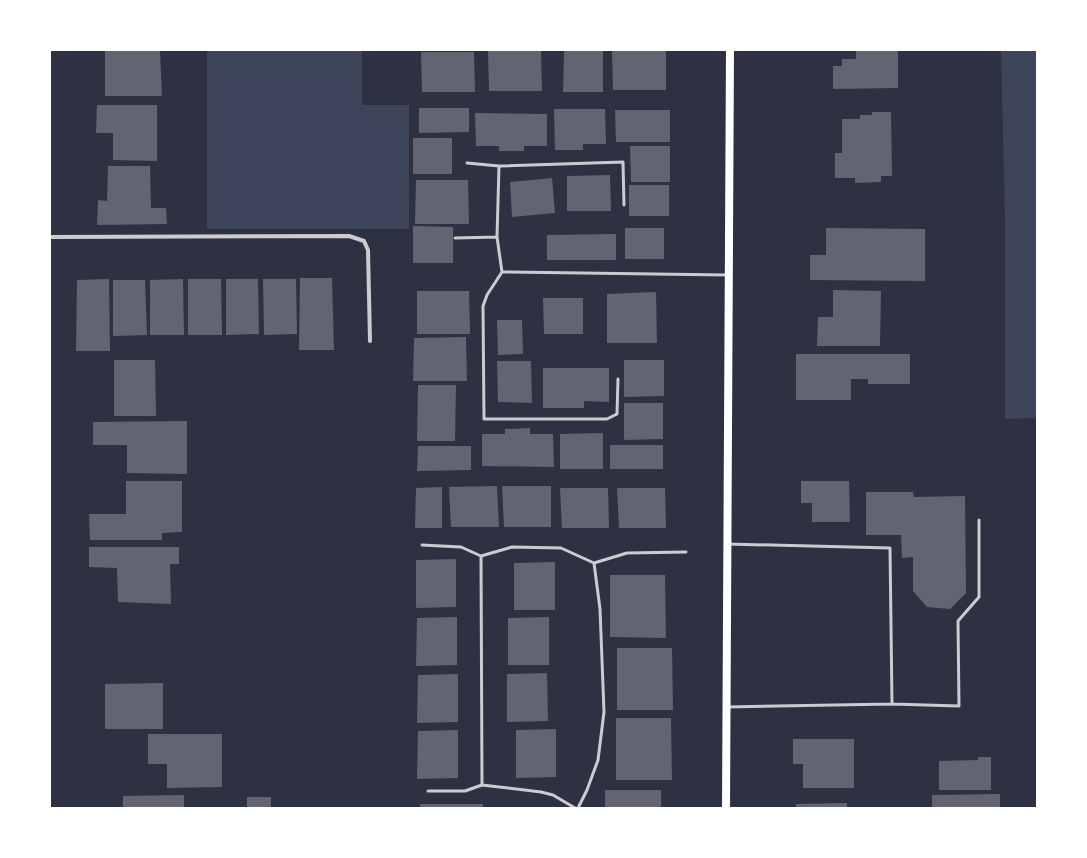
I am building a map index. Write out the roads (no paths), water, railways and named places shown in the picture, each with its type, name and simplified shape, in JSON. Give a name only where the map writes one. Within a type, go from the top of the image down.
[{"type":"main road","points":[[726,808],[730,50]]},
{"type":"street","points":[[50,237],[349,236],[364,241],[368,250],[370,341]]},
{"type":"lane","points":[[467,163],[499,166],[623,162],[624,205]]},
{"type":"lane","points":[[499,166],[497,237],[502,272],[487,295],[483,306],[484,419],[607,419],[618,414],[618,379]]},
{"type":"lane","points":[[455,238],[497,237]]},
{"type":"lane","points":[[502,272],[729,275]]},
{"type":"lane","points":[[726,707],[892,704],[959,706],[958,621],[979,597],[979,520]]},
{"type":"lane","points":[[728,544],[890,548],[892,704]]},
{"type":"lane","points":[[422,545],[461,547],[481,556],[512,547],[561,548],[594,563],[627,553],[686,552]]},
{"type":"lane","points":[[481,556],[482,785]]},
{"type":"lane","points":[[578,808],[587,790],[598,760],[604,712],[600,609],[594,563]]},
{"type":"lane","points":[[428,791],[465,791],[482,785],[541,792],[553,795],[575,808]]}]
